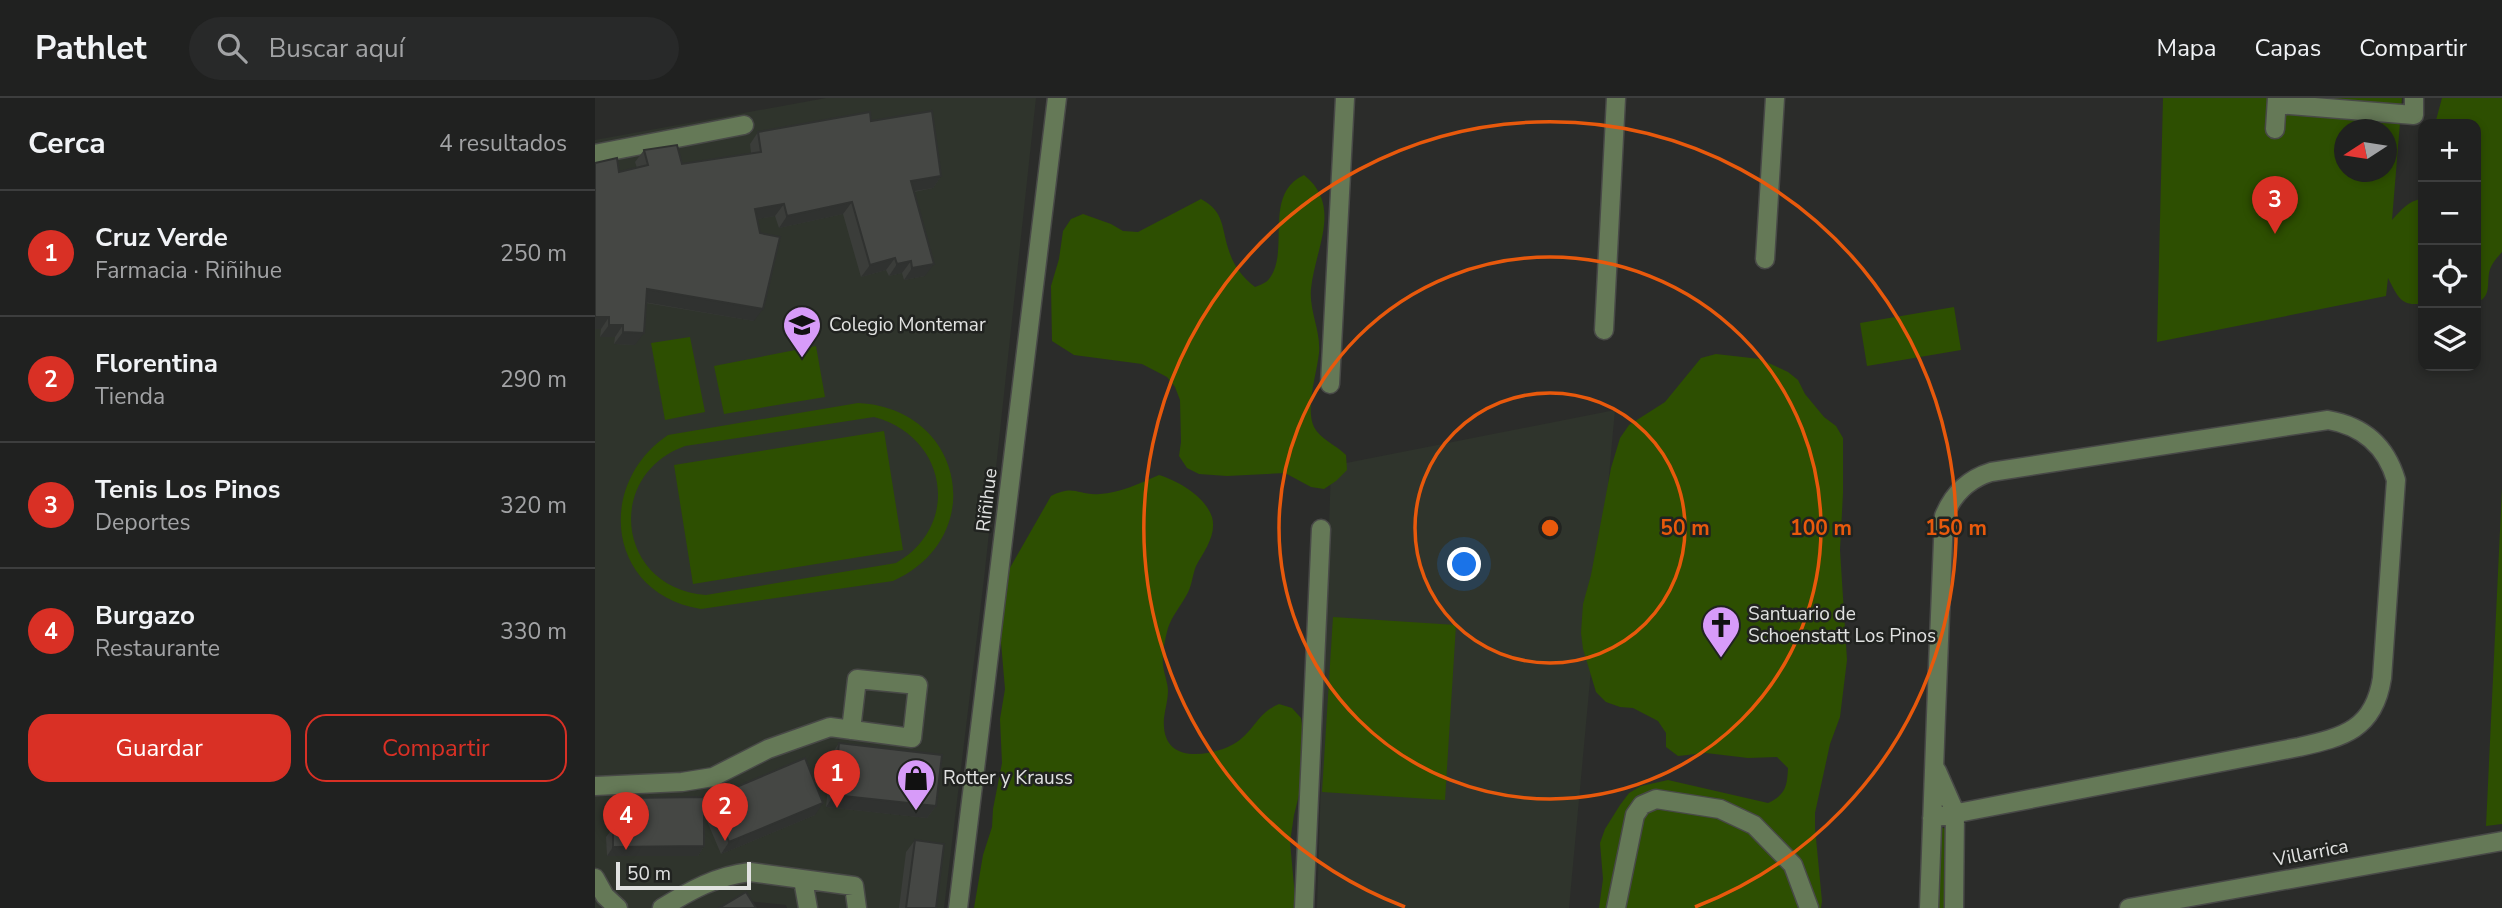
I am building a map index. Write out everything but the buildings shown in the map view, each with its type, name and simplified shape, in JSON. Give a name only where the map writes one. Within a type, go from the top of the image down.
[{"type":"street","name":"Riñihue","points":[[958,908],[1057,98]]},
{"type":"street","points":[[1330,384],[1345,98]]},
{"type":"street","points":[[1604,330],[1616,98]]},
{"type":"street","points":[[1765,259],[1775,98]]},
{"type":"street","points":[[2275,129],[2277,101],[2414,115],[2414,98]]},
{"type":"street","points":[[595,154],[744,125]]},
{"type":"street","points":[[1929,908],[1932,818],[1934,764],[1944,516],[1949,504],[1966,484],[1991,472],[2328,420],[2355,428],[2367,435],[2382,450],[2396,480],[2383,665],[2376,704],[2360,724],[2337,738],[2311,744],[1932,818]]},
{"type":"street","points":[[1304,908],[1321,529]]},
{"type":"street","points":[[595,786],[682,782],[713,777],[768,749],[830,727],[851,730],[912,738],[918,685],[857,679],[851,730]]},
{"type":"street","points":[[1934,764],[1955,813],[1954,908]]},
{"type":"street","points":[[1616,908],[1635,815],[1642,805],[1656,799],[1720,809],[1754,825],[1793,865],[1809,908]]},
{"type":"street","name":"Villarrica","points":[[2129,908],[2502,841]]},
{"type":"street","points":[[661,908],[701,885],[734,874],[750,872],[854,886],[857,908]]},
{"type":"street","points":[[595,878],[605,896],[618,908]]},
{"type":"street","points":[[803,880],[807,908]]},
{"type":"shaded area","name":"Colegio Montemar","points":[[826,98],[1036,98],[984,579],[944,908],[787,908],[786,905],[737,900],[723,908],[595,908],[595,140]]},
{"type":"shaded area","points":[[1615,410],[1569,908],[1317,908],[1331,466]]},
{"type":"green space","points":[[2163,98],[2402,98],[2397,159],[2397,119],[2334,119],[2334,182],[2395,182],[2392,220],[2402,209],[2418,200],[2418,304],[2410,304],[2401,299],[2388,278],[2386,296],[2157,342]]},
{"type":"green space","points":[[2442,98],[2502,98],[2502,252],[2490,270],[2487,291],[2481,301],[2481,119],[2436,119]]},
{"type":"green space","points":[[1304,175],[1316,187],[1324,214],[1324,228],[1311,289],[1319,345],[1311,401],[1312,419],[1320,435],[1346,455],[1347,470],[1324,489],[1311,487],[1285,473],[1227,476],[1199,474],[1187,468],[1179,456],[1180,400],[1167,377],[1142,364],[1074,355],[1052,341],[1051,286],[1063,231],[1071,219],[1083,214],[1123,231],[1138,232],[1201,199],[1218,215],[1233,262],[1255,287],[1268,280],[1275,267],[1280,209],[1284,195],[1291,184]]},
{"type":"green space","points":[[1954,307],[1961,350],[1867,366],[1860,323]]},
{"type":"green space","points":[[690,337],[705,412],[665,420],[651,343]]},
{"type":"green space","points":[[816,346],[825,397],[724,414],[714,366]]},
{"type":"green space","name":"Santuario de Schoenstatt Los Pinos","points":[[1716,354],[1760,359],[1788,372],[1798,380],[1805,394],[1824,417],[1836,426],[1843,438],[1840,550],[1847,660],[1840,717],[1830,744],[1815,813],[1821,908],[1599,908],[1603,879],[1600,843],[1605,829],[1629,793],[1641,786],[1668,780],[1768,803],[1782,793],[1786,785],[1788,768],[1777,757],[1748,758],[1706,753],[1678,756],[1666,747],[1666,733],[1658,721],[1633,708],[1606,702],[1596,692],[1583,649],[1583,604],[1611,468],[1620,438],[1629,425],[1665,402],[1701,358]]},
{"type":"green space","points":[[858,403],[894,410],[922,427],[941,450],[952,477],[953,507],[943,535],[924,561],[893,581],[701,609],[670,599],[646,582],[630,560],[622,535],[622,508],[629,481],[645,456],[668,435]],"holes":[[[874,417],[899,427],[918,442],[930,462],[937,483],[937,505],[931,527],[917,547],[896,563],[706,595],[676,588],[654,573],[639,553],[632,530],[632,505],[641,481],[659,461],[685,446]]]},
{"type":"green space","points":[[884,431],[903,550],[693,584],[674,465]]},
{"type":"green space","points":[[1159,475],[1182,485],[1197,496],[1208,509],[1213,524],[1211,536],[1196,566],[1190,589],[1167,632],[1163,661],[1168,691],[1164,731],[1173,748],[1190,754],[1201,754],[1223,749],[1241,739],[1264,714],[1279,704],[1292,708],[1301,718],[1301,787],[1290,842],[1296,908],[974,908],[983,855],[992,827],[1002,763],[1000,719],[1005,689],[1000,631],[1007,573],[1051,496],[1066,491],[1107,493]]},
{"type":"green space","points":[[2502,488],[2502,824],[2486,826]]},
{"type":"green space","points":[[1333,617],[1456,625],[1445,800],[1322,792]]},
{"type":"green space","points":[[1938,826],[1946,829],[1945,908],[1937,908]]},
{"type":"place","name":"Tenis Los Pinos","points":[[2275,234]]},
{"type":"place","name":"Colegio Montemar","points":[[802,359]]},
{"type":"place","name":"Santuario de Schoenstatt Los Pinos","points":[[1721,659]]},
{"type":"place","name":"Cruz Verde","points":[[837,808]]},
{"type":"place","name":"Rotter y Krauss","points":[[916,812]]},
{"type":"place","name":"Florentina","points":[[725,841]]},
{"type":"place","name":"Burgazo","points":[[626,850]]}]
